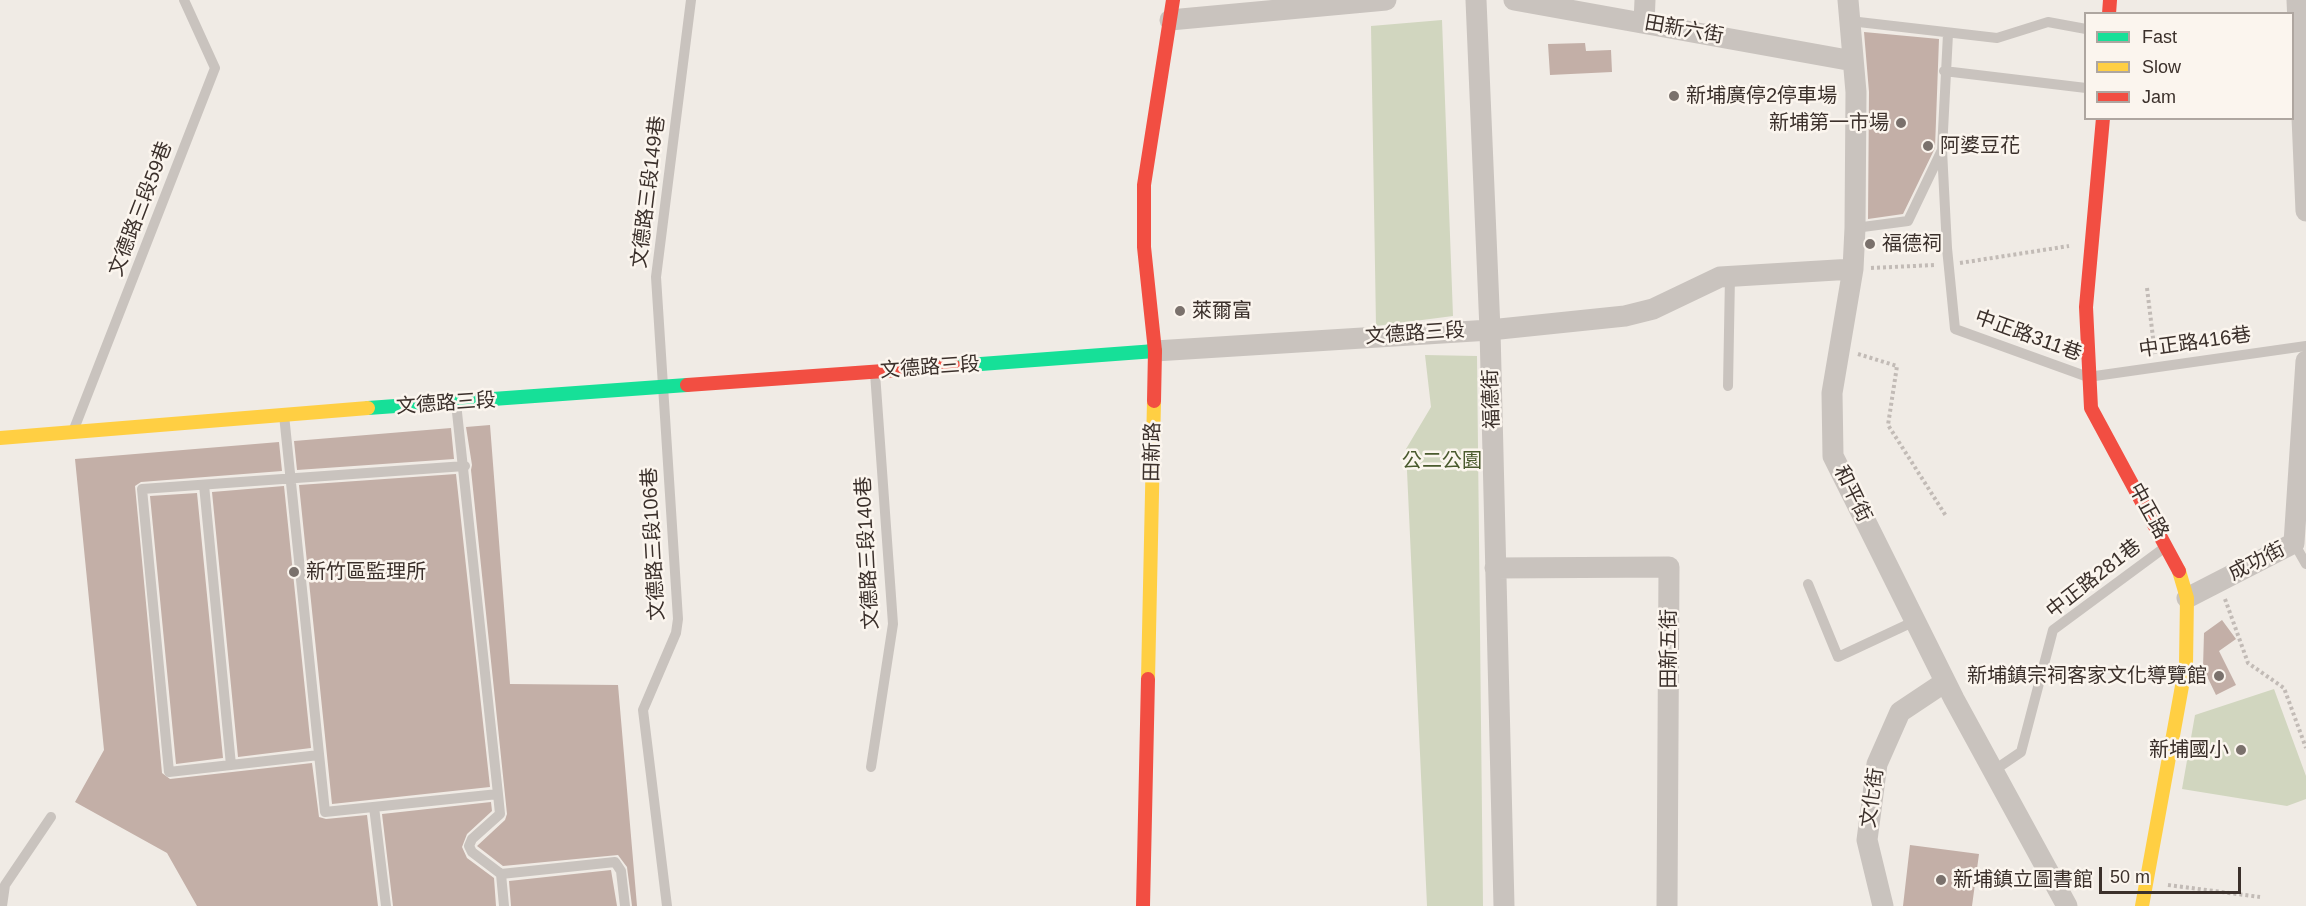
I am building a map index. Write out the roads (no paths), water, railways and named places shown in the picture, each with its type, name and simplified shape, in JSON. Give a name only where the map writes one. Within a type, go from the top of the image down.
[{"type":"main road","name":"田新路","points":[[1143,906],[1155,351],[1144,247],[1144,185],[1171,10]]},
{"type":"main road","name":"中正路","points":[[2103,120],[2086,307],[2091,408],[2178,566],[2187,598],[2186,664],[2154,826],[2142,906]]},
{"type":"main road","name":"文德路三段","points":[[0,438],[284,414],[1155,351]]},
{"type":"street","points":[[1171,10],[1386,0]]},
{"type":"street","name":"福德街","points":[[1476,0],[1490,330],[1504,906]]},
{"type":"street","name":"田新六街","points":[[1514,0],[1853,61]]},
{"type":"street","points":[[1644,23],[1645,0]]},
{"type":"street","name":"和平街","points":[[1848,0],[1856,92],[1855,228],[1853,268],[1832,393],[1833,456],[1945,682],[2067,906]]},
{"type":"street","points":[[2296,0],[2306,211]]},
{"type":"street","name":"文德路三段","points":[[1155,351],[1490,330],[1625,316],[1653,309],[1701,284],[1730,276],[1853,268]]},
{"type":"street","name":"成功街","points":[[2187,598],[2294,543],[2306,361]]},
{"type":"street","name":"田新五街","points":[[1496,568],[1670,567],[1667,906]]},
{"type":"street","name":"文化街","points":[[1883,906],[1867,840],[1877,764],[1900,712],[1945,682]]},
{"type":"lane","name":"文德路三段59巷","points":[[73,432],[215,68],[184,0]]},
{"type":"lane","name":"文德路三段149巷","points":[[661,388],[656,277],[691,0]]},
{"type":"lane","points":[[1850,21],[1997,38],[2048,22],[2084,29]]},
{"type":"lane","points":[[1855,228],[1908,221],[1942,150],[1944,71],[1948,34]]},
{"type":"lane","points":[[1944,71],[2084,88]]},
{"type":"lane","name":"中正路311巷","points":[[1942,150],[1955,329],[2088,377]]},
{"type":"lane","points":[[1728,386],[1730,276]]},
{"type":"lane","name":"中正路416巷","points":[[2088,377],[2306,346]]},
{"type":"lane","name":"文德路三段140巷","points":[[871,767],[893,624],[875,372]]},
{"type":"lane","name":"文德路三段106巷","points":[[661,388],[678,619],[676,633],[644,710],[667,906]]},
{"type":"lane","points":[[456,403],[465,466],[500,814],[472,839],[470,846],[472,852],[501,874],[615,862],[621,871],[625,906]]},
{"type":"lane","points":[[284,414],[325,813],[498,794]]},
{"type":"lane","points":[[319,755],[169,772],[142,489],[465,466]]},
{"type":"lane","points":[[204,485],[231,765]]},
{"type":"lane","points":[[2294,543],[2306,564]]},
{"type":"lane","name":"中正路281巷","points":[[1993,771],[2021,752],[2054,630],[2167,546]]},
{"type":"lane","points":[[1808,585],[1838,657],[1915,621]]},
{"type":"lane","points":[[374,807],[386,906]]},
{"type":"lane","points":[[2,906],[5,885],[51,817]]},
{"type":"lane","points":[[501,874],[504,906]]},
{"type":"place","name":"新埔廣停2停車場","points":[[1674,96]]},
{"type":"place","name":"新埔第一市場","points":[[1901,123]]},
{"type":"place","name":"阿婆豆花","points":[[1928,146]]},
{"type":"place","name":"福德祠","points":[[1870,244]]},
{"type":"place","name":"萊爾富","points":[[1180,311]]},
{"type":"place","name":"新竹區監理所","points":[[294,572]]},
{"type":"place","name":"新埔鎮宗祠客家文化導覽館","points":[[2219,676]]},
{"type":"place","name":"新埔國小","points":[[2241,750]]},
{"type":"place","name":"新埔鎮立圖書館","points":[[1941,880]]},
{"type":"park label","name":"公二公園","points":[[1442,461]]}]
